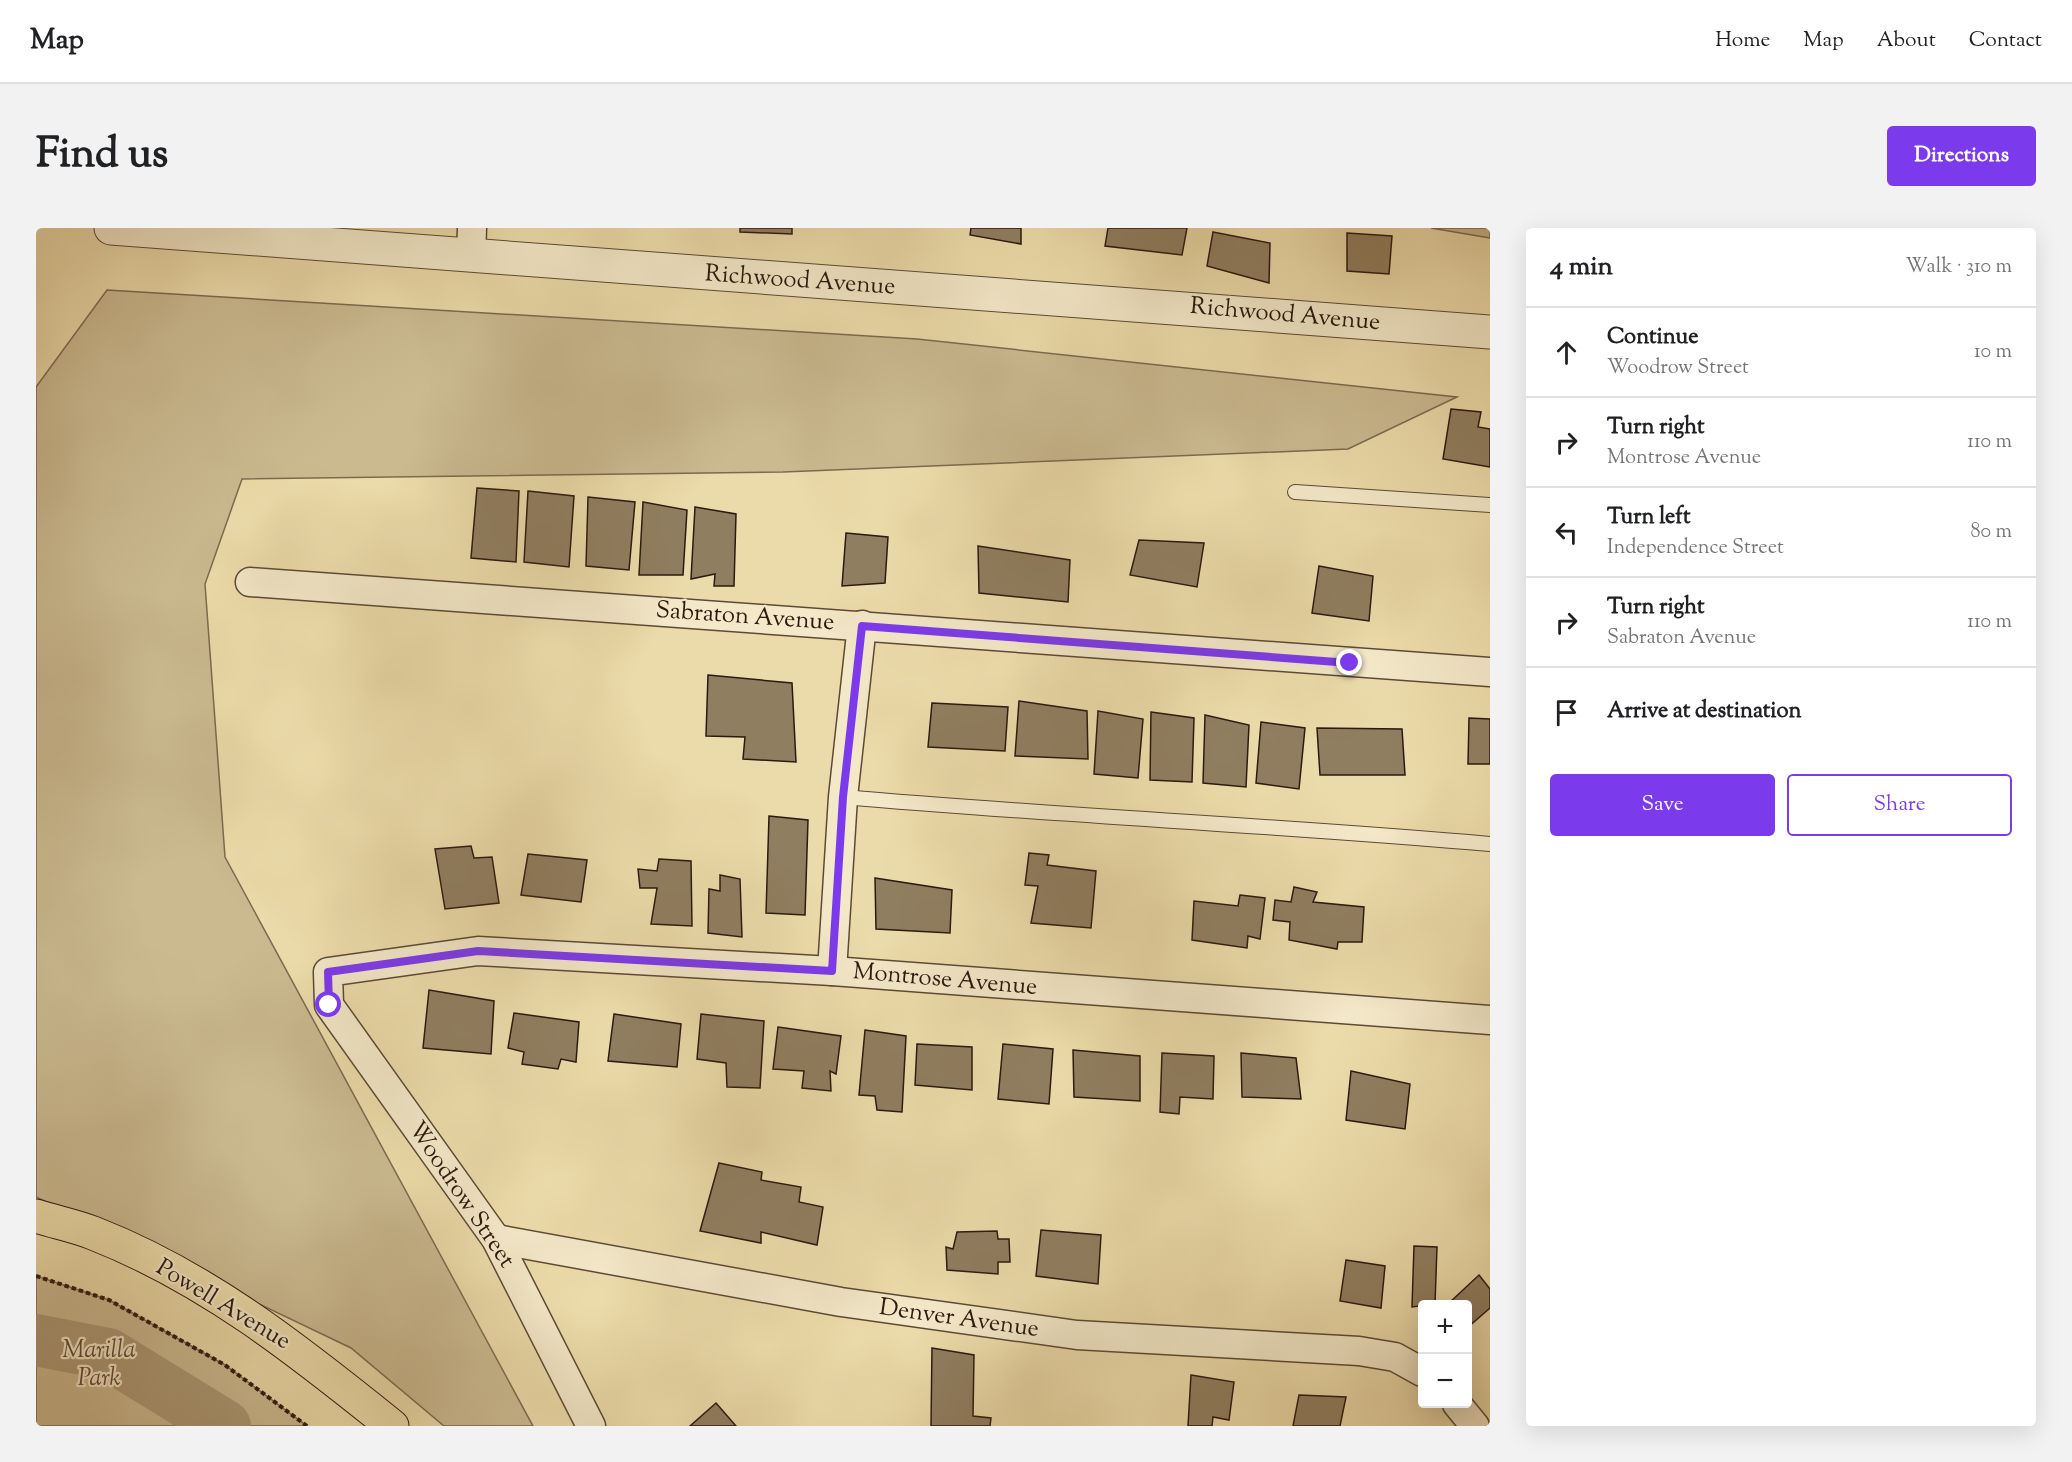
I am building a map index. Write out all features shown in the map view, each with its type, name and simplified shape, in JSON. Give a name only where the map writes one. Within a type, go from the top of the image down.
[{"type":"main road","name":"Powell Avenue","points":[[36,1216],[93,1232],[193,1280],[292,1346],[392,1426]]},
{"type":"street","name":"Richwood Avenue","points":[[111,228],[471,242],[1490,332]]},
{"type":"street","name":"Sabraton Avenue","points":[[250,582],[1490,672]]},
{"type":"street","points":[[832,971],[843,797],[862,626]]},
{"type":"street","name":"Montrose Avenue","points":[[328,972],[478,951],[832,971],[1490,1020]]},
{"type":"street","name":"Woodrow Street","points":[[328,972],[329,1005],[496,1239],[591,1426]]},
{"type":"street","name":"Denver Avenue","points":[[496,1239],[842,1302],[1077,1335],[1359,1351],[1395,1357],[1418,1370]]},
{"type":"lane","points":[[1295,492],[1490,505]]},
{"type":"lane","points":[[843,797],[1045,814],[1369,833],[1490,844]]},
{"type":"path","points":[[36,1276],[109,1300],[225,1365],[308,1426]]},
{"type":"green space","points":[[1431,228],[1490,228],[1490,238]]},
{"type":"green space","points":[[107,290],[917,339],[1457,397],[1348,449],[783,472],[242,479],[205,584],[225,857],[533,1426],[444,1426],[351,1348],[36,1197],[36,387]]},
{"type":"green space","name":"Marilla Park","points":[[36,1276],[109,1300],[225,1365],[307,1426],[36,1426]]},
{"type":"building","points":[[740,228],[792,228],[792,234],[740,232]]},
{"type":"building","points":[[971,228],[1021,228],[1021,244],[970,235]]},
{"type":"building","points":[[1108,228],[1187,228],[1182,255],[1105,246]]},
{"type":"building","points":[[1213,232],[1270,243],[1269,283],[1207,266]]},
{"type":"building","points":[[1347,233],[1392,236],[1389,274],[1347,271]]},
{"type":"building","points":[[1451,409],[1481,412],[1478,427],[1490,429],[1490,467],[1443,459]]},
{"type":"building","points":[[477,488],[519,491],[516,562],[471,558]]},
{"type":"building","points":[[528,491],[574,496],[569,567],[524,562]]},
{"type":"building","points":[[588,497],[635,502],[629,570],[586,566]]},
{"type":"building","points":[[643,502],[687,510],[683,575],[639,575]]},
{"type":"building","points":[[695,507],[736,514],[734,586],[714,586],[715,574],[691,579]]},
{"type":"building","points":[[846,533],[888,537],[885,583],[842,586]]},
{"type":"building","points":[[1139,540],[1204,543],[1197,587],[1130,575]]},
{"type":"building","points":[[978,546],[1070,560],[1068,602],[979,593]]},
{"type":"building","points":[[1319,566],[1373,576],[1369,621],[1312,613]]},
{"type":"building","points":[[708,675],[792,683],[796,762],[743,759],[745,737],[706,736]]},
{"type":"building","points":[[1019,701],[1087,711],[1088,759],[1015,756]]},
{"type":"building","points":[[932,703],[1008,707],[1005,751],[928,747]]},
{"type":"building","points":[[1098,711],[1143,719],[1138,778],[1094,774]]},
{"type":"building","points":[[1151,712],[1194,718],[1192,782],[1150,780]]},
{"type":"building","points":[[1205,715],[1249,725],[1246,787],[1203,783]]},
{"type":"building","points":[[1469,718],[1490,719],[1490,764],[1468,764]]},
{"type":"building","points":[[1261,722],[1305,728],[1299,789],[1256,783]]},
{"type":"building","points":[[1317,728],[1402,729],[1405,775],[1320,775]]},
{"type":"building","points":[[769,816],[808,820],[805,915],[766,913]]},
{"type":"building","points":[[471,846],[474,858],[492,857],[499,903],[445,909],[435,849]]},
{"type":"building","points":[[1029,853],[1049,855],[1047,865],[1096,871],[1091,928],[1031,923],[1038,886],[1025,885]]},
{"type":"building","points":[[528,854],[587,860],[581,902],[521,895]]},
{"type":"building","points":[[659,859],[691,861],[692,926],[651,924],[657,888],[640,888],[638,869],[657,871]]},
{"type":"building","points":[[720,875],[740,879],[742,937],[708,933],[709,889],[720,891]]},
{"type":"building","points":[[875,878],[952,890],[950,933],[876,929]]},
{"type":"building","points":[[1294,887],[1317,892],[1313,902],[1364,907],[1362,942],[1338,942],[1337,949],[1289,940],[1290,922],[1273,920],[1275,900],[1291,902]]},
{"type":"building","points":[[1240,895],[1265,898],[1260,939],[1248,936],[1247,948],[1192,940],[1194,901],[1238,906]]},
{"type":"building","points":[[429,990],[494,1001],[491,1054],[423,1048]]},
{"type":"building","points":[[514,1013],[579,1022],[576,1062],[561,1059],[558,1069],[522,1064],[524,1052],[508,1048]]},
{"type":"building","points":[[614,1014],[681,1024],[677,1067],[608,1061]]},
{"type":"building","points":[[701,1014],[764,1021],[760,1088],[727,1087],[726,1063],[697,1059]]},
{"type":"building","points":[[778,1027],[841,1036],[836,1074],[830,1071],[831,1091],[802,1088],[804,1071],[773,1069]]},
{"type":"building","points":[[865,1030],[906,1036],[902,1112],[877,1110],[875,1096],[859,1095]]},
{"type":"building","points":[[917,1044],[972,1047],[972,1090],[915,1085]]},
{"type":"building","points":[[1003,1044],[1053,1049],[1049,1104],[998,1099]]},
{"type":"building","points":[[1073,1050],[1140,1056],[1140,1101],[1074,1097]]},
{"type":"building","points":[[1162,1053],[1214,1056],[1213,1099],[1180,1097],[1179,1114],[1160,1112]]},
{"type":"building","points":[[1241,1053],[1296,1058],[1301,1099],[1242,1097]]},
{"type":"building","points":[[1351,1071],[1410,1084],[1405,1129],[1346,1120]]},
{"type":"building","points":[[719,1163],[762,1172],[761,1180],[801,1187],[799,1202],[823,1207],[817,1245],[761,1232],[761,1243],[700,1231]]},
{"type":"building","points":[[1041,1230],[1101,1235],[1098,1284],[1036,1276]]},
{"type":"building","points":[[997,1231],[998,1239],[1009,1239],[1010,1262],[998,1262],[998,1274],[947,1270],[946,1247],[953,1249],[957,1232]]},
{"type":"building","points":[[1414,1246],[1437,1247],[1435,1300],[1418,1300],[1418,1306],[1412,1307]]},
{"type":"building","points":[[1346,1260],[1385,1266],[1381,1308],[1340,1301]]},
{"type":"building","points":[[1479,1275],[1490,1289],[1490,1308],[1472,1324],[1472,1300],[1452,1300]]},
{"type":"building","points":[[932,1348],[974,1355],[973,1416],[991,1418],[990,1426],[931,1426]]},
{"type":"building","points":[[1191,1375],[1234,1382],[1229,1420],[1213,1417],[1212,1426],[1188,1426]]},
{"type":"building","points":[[1299,1395],[1346,1397],[1340,1426],[1293,1426]]},
{"type":"building","points":[[716,1403],[736,1426],[690,1426]]},
{"type":"waterway","points":[[36,1340],[108,1354],[225,1426]]},
{"type":"route","points":[[329,1005],[328,972],[478,951],[832,971],[843,797],[862,626],[1350,663]]}]
